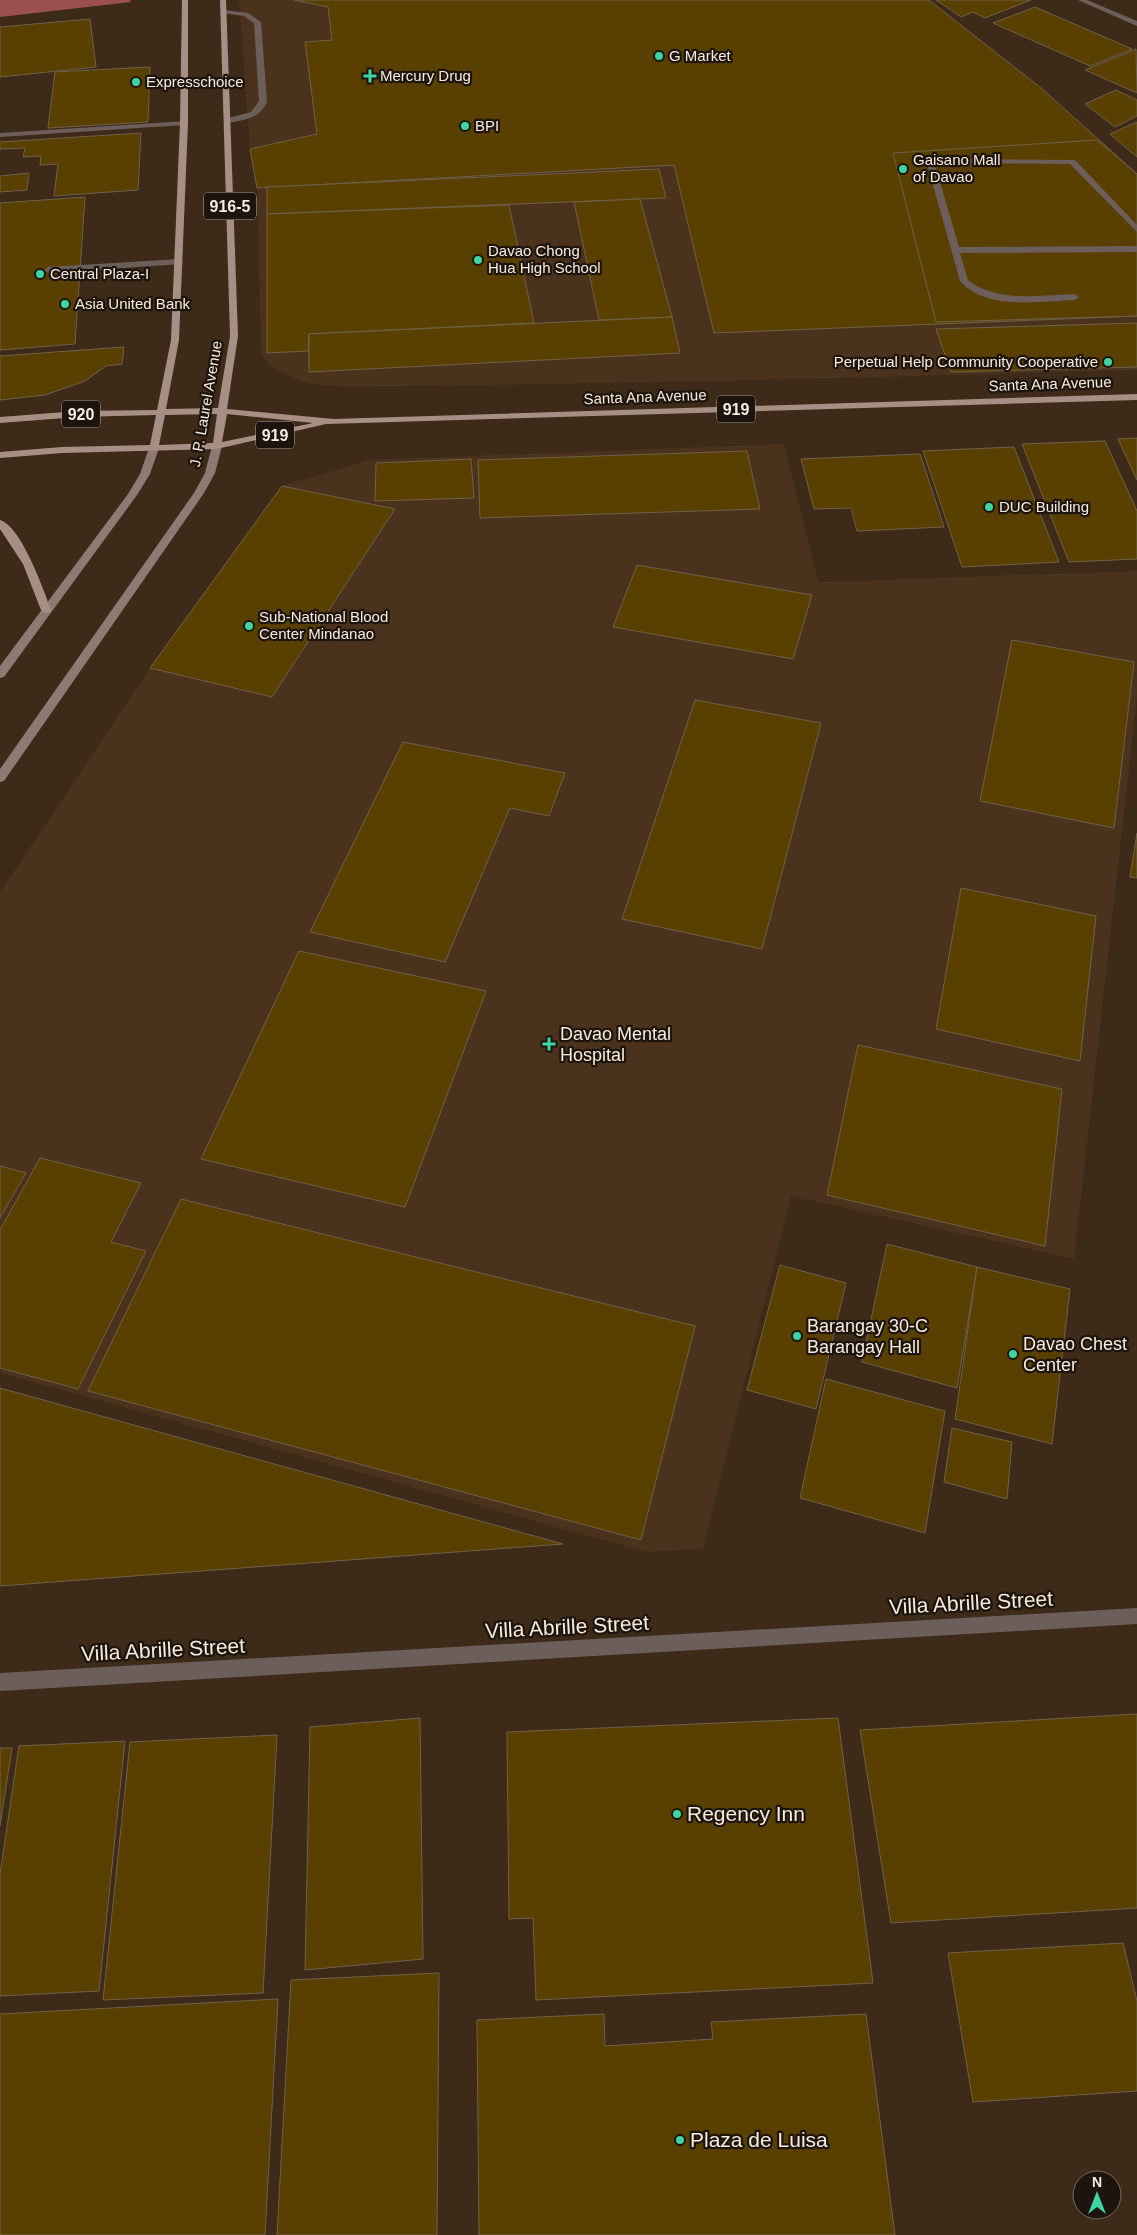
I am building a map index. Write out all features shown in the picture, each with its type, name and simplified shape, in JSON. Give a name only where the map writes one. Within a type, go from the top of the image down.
[{"type":"main road","name":"916-5","points":[[0,674],[139,485],[154,448],[175,340],[184,123],[185,0]]},
{"type":"main road","name":"J. P. Laurel Avenue","points":[[0,778],[199,493],[210,473],[234,336],[223,0]]},
{"type":"main road","name":"Santa Ana Avenue","points":[[222,411],[334,422],[1137,397]]},
{"type":"main road","name":"919","points":[[162,412],[222,411]]},
{"type":"main road","name":"920","points":[[0,420],[78,414],[162,412]]},
{"type":"main road","name":"Santa Ana Avenue","points":[[216,446],[334,422]]},
{"type":"main road","name":"919","points":[[154,448],[216,446]]},
{"type":"main road","name":"920","points":[[0,455],[62,450],[154,448]]},
{"type":"main road","points":[[0,523],[25,554],[46,610]]},
{"type":"street","points":[[1081,0],[1137,24]]},
{"type":"street","points":[[224,12],[246,14],[258,22],[263,101],[259,111],[252,115],[227,121]]},
{"type":"street","points":[[0,134],[184,123]]},
{"type":"street","points":[[1074,296],[1017,298],[978,293],[964,281],[931,165],[936,162],[1072,162],[1137,230]]},
{"type":"street","points":[[956,250],[1137,249]]},
{"type":"street","points":[[48,270],[179,262]]},
{"type":"street","name":"Villa Abrille Street","points":[[0,1682],[1137,1616]]},
{"type":"shaded area","points":[[0,0],[130,0],[131,2],[0,17]]},
{"type":"shaded area","name":"Gaisano Mall of Davao","points":[[239,0],[929,0],[1041,88],[1137,174],[1137,370],[725,381],[345,387],[310,384],[292,378],[268,364],[262,356],[257,188],[250,149]]},
{"type":"shaded area","name":"Davao Mental Hospital","points":[[784,444],[819,582],[1137,571],[1137,697],[1074,1259],[791,1196],[703,1549],[647,1552],[0,1373],[0,892],[150,668],[273,697],[395,509],[282,486],[370,460]]},
{"type":"building","name":"Gaisano Mall of Davao","points":[[294,0],[929,0],[1041,88],[1137,174],[1137,316],[714,333],[674,165],[257,188],[250,149],[317,134],[305,42],[332,40],[328,7]]},
{"type":"building","points":[[936,0],[1031,0],[985,18],[973,12],[961,17]]},
{"type":"building","points":[[1035,7],[1132,49],[1090,66],[993,23]]},
{"type":"building","points":[[90,19],[96,67],[0,77],[0,27]]},
{"type":"building","points":[[1136,49],[1137,93],[1085,70]]},
{"type":"building","points":[[150,67],[148,122],[48,128],[55,72]]},
{"type":"building","points":[[1116,90],[1137,100],[1137,116],[1115,127],[1085,104]]},
{"type":"building","points":[[1137,122],[1137,157],[1110,134]]},
{"type":"building","points":[[141,133],[138,190],[54,196],[58,164],[40,165],[41,156],[23,157],[25,148],[0,149],[0,142]]},
{"type":"building","points":[[1097,140],[1137,174],[1137,316],[936,322],[893,153]]},
{"type":"building","points":[[659,169],[666,198],[267,214],[267,187]]},
{"type":"building","points":[[29,173],[27,190],[0,192],[0,176]]},
{"type":"building","name":"Central Plaza-I","points":[[85,197],[75,344],[0,350],[0,203]]},
{"type":"building","points":[[640,199],[672,317],[599,320],[574,202]]},
{"type":"building","points":[[509,205],[534,323],[309,334],[308,351],[267,353],[267,214]]},
{"type":"building","points":[[672,317],[680,353],[309,372],[309,334]]},
{"type":"building","points":[[1137,323],[1137,367],[951,372],[936,329]]},
{"type":"building","points":[[124,347],[122,364],[106,366],[85,381],[45,395],[0,400],[0,356]]},
{"type":"building","points":[[1137,438],[1137,480],[1118,439]]},
{"type":"building","points":[[1105,441],[1137,511],[1137,559],[1069,562],[1022,444]]},
{"type":"building","name":"DUC Building","points":[[1014,447],[1059,562],[962,567],[923,451]]},
{"type":"building","points":[[747,451],[760,509],[480,518],[478,460]]},
{"type":"building","points":[[920,454],[944,527],[857,531],[851,508],[814,509],[801,459]]},
{"type":"building","points":[[471,459],[474,498],[375,501],[376,463]]},
{"type":"building","name":"Sub-National Blood Center Mindanao","points":[[282,486],[395,509],[272,697],[150,668]]},
{"type":"building","points":[[637,565],[812,595],[793,659],[613,627]]},
{"type":"building","points":[[1012,640],[1134,662],[1114,828],[980,801]]},
{"type":"building","points":[[695,700],[821,723],[762,949],[622,919]]},
{"type":"building","points":[[403,742],[565,773],[549,816],[510,808],[445,962],[310,932]]},
{"type":"building","points":[[1137,833],[1137,878],[1130,877]]},
{"type":"building","points":[[961,888],[1096,916],[1080,1061],[936,1029]]},
{"type":"building","points":[[299,951],[486,991],[405,1207],[201,1159]]},
{"type":"building","points":[[858,1045],[1062,1089],[1045,1246],[827,1195]]},
{"type":"building","points":[[40,1158],[141,1183],[111,1242],[146,1251],[78,1389],[0,1368],[0,1230]]},
{"type":"building","points":[[0,1166],[26,1173],[0,1218]]},
{"type":"building","points":[[181,1199],[695,1326],[641,1540],[88,1391]]},
{"type":"building","points":[[887,1244],[977,1267],[957,1388],[862,1362]]},
{"type":"building","name":"Barangay 30-C Barangay Hall","points":[[780,1265],[846,1283],[816,1409],[747,1390]]},
{"type":"building","name":"Davao Chest Center","points":[[977,1267],[1070,1289],[1052,1444],[955,1419]]},
{"type":"building","points":[[826,1379],[945,1411],[925,1533],[800,1498]]},
{"type":"building","points":[[0,1388],[563,1544],[0,1586]]},
{"type":"building","points":[[952,1428],[1012,1442],[1007,1499],[944,1482]]},
{"type":"building","points":[[1137,1714],[1137,1908],[891,1923],[860,1730]]},
{"type":"building","points":[[420,1718],[423,1959],[305,1970],[310,1727]]},
{"type":"building","points":[[838,1718],[873,1983],[536,2000],[533,1918],[509,1919],[507,1732]]},
{"type":"building","points":[[277,1735],[263,1993],[103,2000],[130,1742]]},
{"type":"building","points":[[125,1741],[99,1991],[0,1996],[0,1874],[19,1746]]},
{"type":"building","points":[[0,1748],[12,1748],[0,1826]]},
{"type":"building","points":[[1123,1943],[1137,2001],[1137,2091],[973,2102],[948,1953]]},
{"type":"building","points":[[439,1973],[437,2235],[277,2235],[291,1980]]},
{"type":"building","points":[[278,1999],[265,2235],[0,2235],[0,2014]]},
{"type":"building","name":"Plaza de Luisa","points":[[604,2014],[605,2046],[713,2039],[711,2022],[866,2014],[895,2235],[479,2235],[477,2020]]},
{"type":"place","name":"G Market","points":[[659,56]]},
{"type":"place","name":"Mercury Drug","points":[[370,76]]},
{"type":"place","name":"Expresschoice","points":[[136,82]]},
{"type":"place","name":"BPI","points":[[465,126]]},
{"type":"place","name":"Gaisano Mall of Davao","points":[[903,169]]},
{"type":"place","name":"Davao Chong Hua High School","points":[[478,260]]},
{"type":"place","name":"Central Plaza-I","points":[[40,274]]},
{"type":"place","name":"Asia United Bank","points":[[65,304]]},
{"type":"place","name":"Perpetual Help Community Cooperative","points":[[1108,362]]},
{"type":"place","name":"DUC Building","points":[[989,507]]},
{"type":"place","name":"Sub-National Blood Center Mindanao","points":[[249,626]]},
{"type":"place","name":"Davao Mental Hospital","points":[[549,1044]]},
{"type":"place","name":"Barangay 30-C Barangay Hall","points":[[797,1336]]},
{"type":"place","name":"Davao Chest Center","points":[[1013,1354]]},
{"type":"place","name":"Regency Inn","points":[[677,1814]]},
{"type":"place","name":"Plaza de Luisa","points":[[680,2140]]}]
